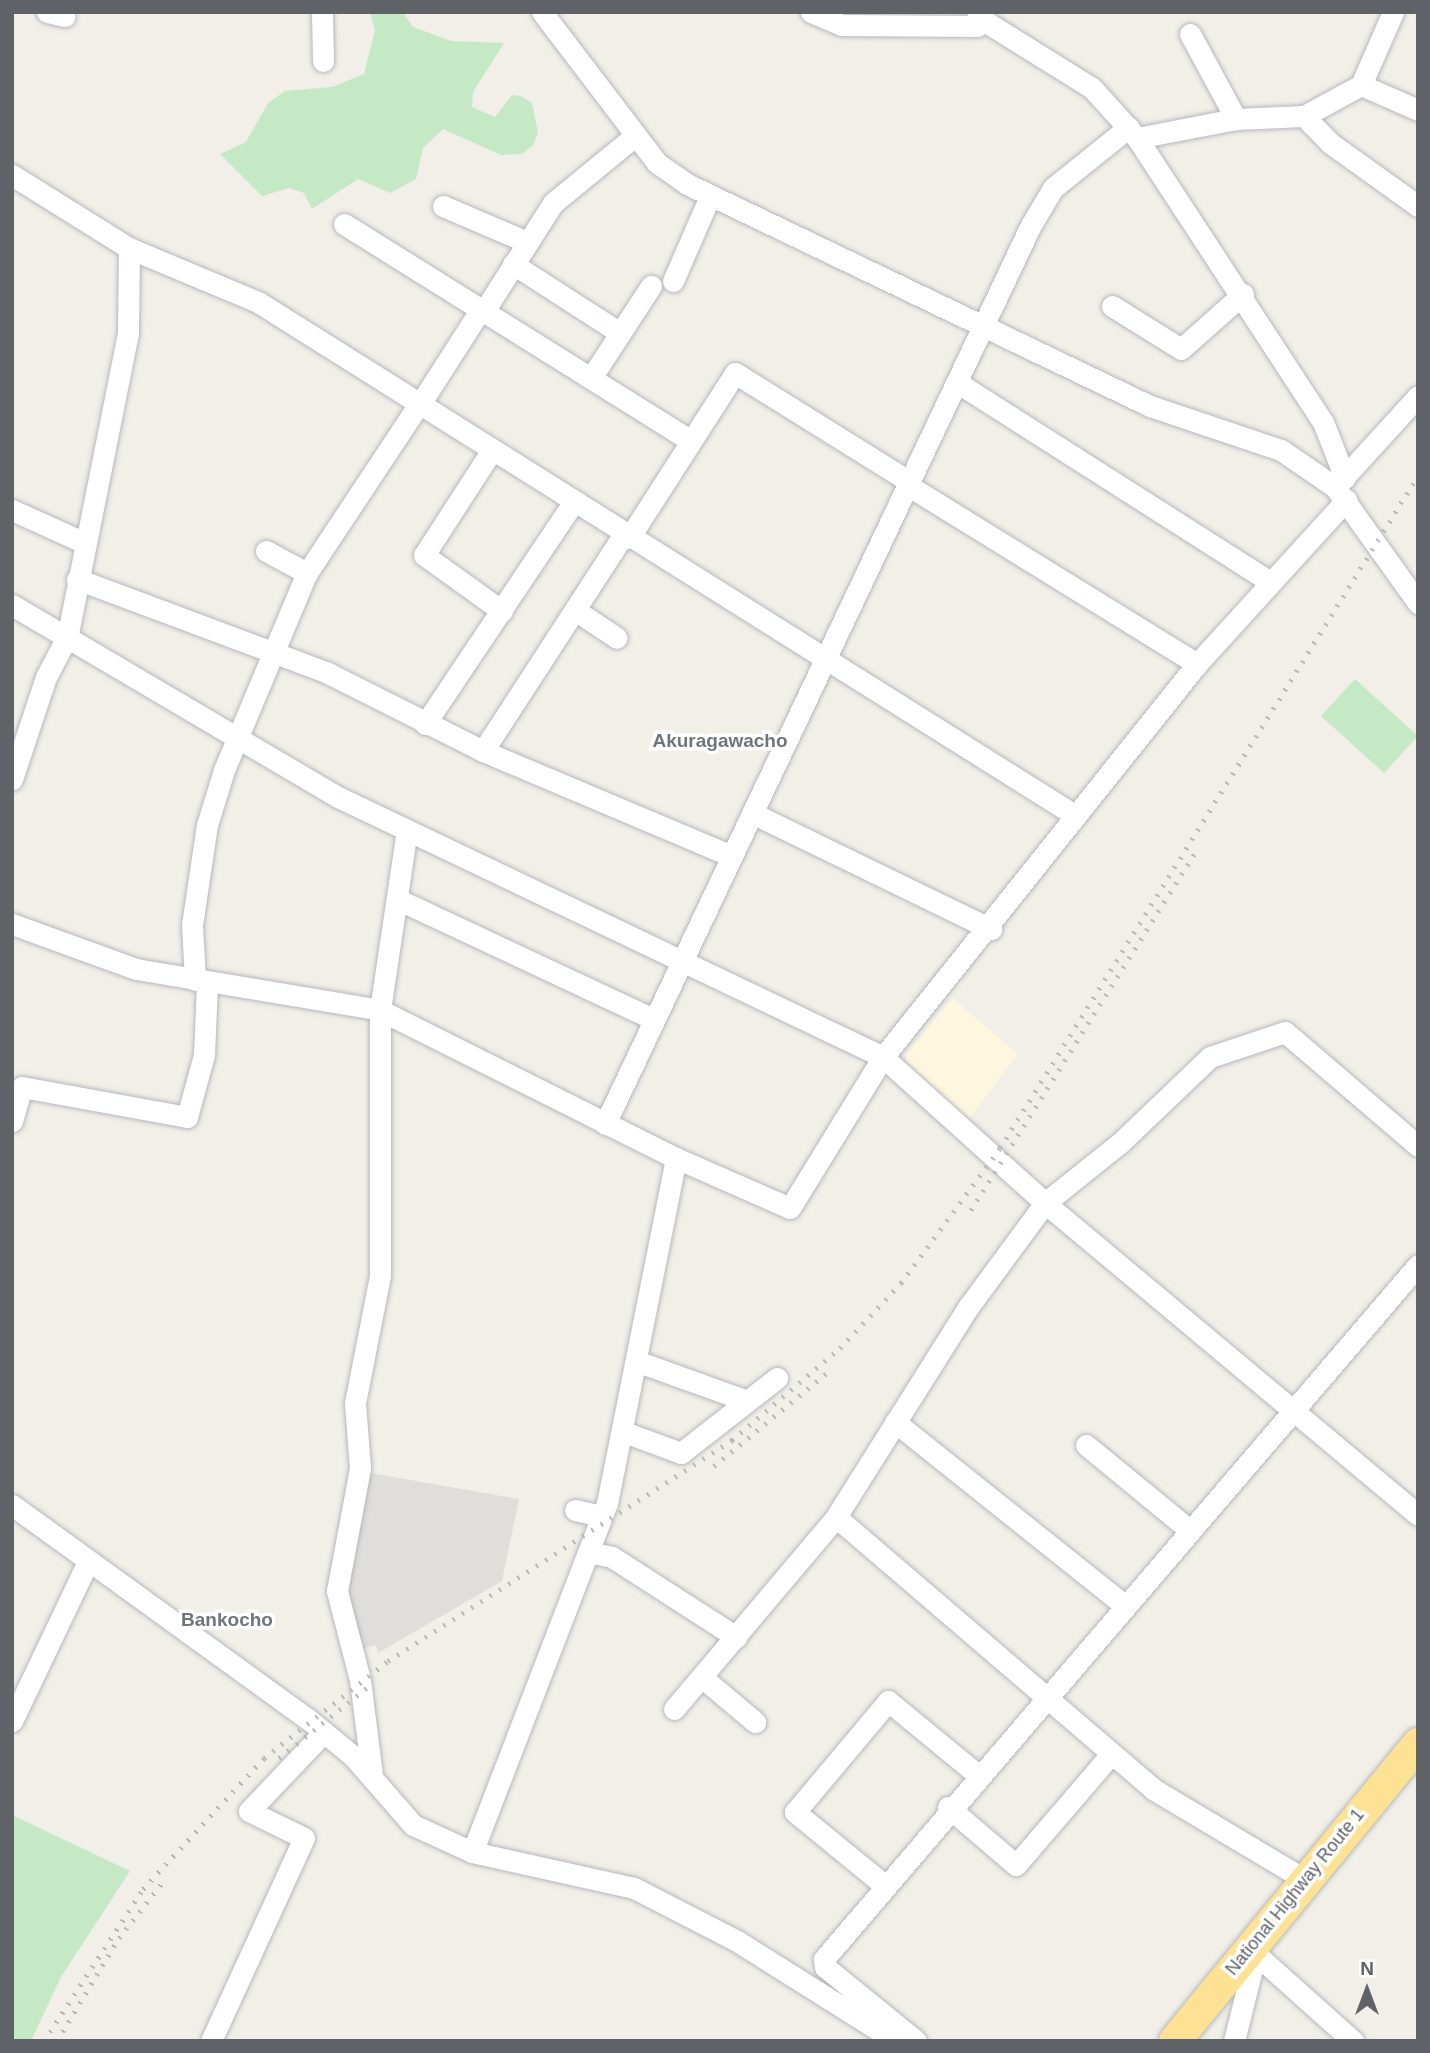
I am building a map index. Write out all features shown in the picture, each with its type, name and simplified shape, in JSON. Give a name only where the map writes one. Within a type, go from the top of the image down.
[{"type":"highway","name":"National Highway Route 1","points":[[1175,2041],[1252,1951],[1304,1879],[1418,1744]]},
{"type":"street","points":[[322,12],[323,61]]},
{"type":"street","points":[[542,12],[657,163],[710,195],[1150,406],[1263,441],[1342,488]]},
{"type":"street","points":[[811,12],[841,25],[977,26],[978,14],[1092,88],[1133,133],[1242,294],[1323,422],[1342,488],[1418,603]]},
{"type":"street","points":[[605,1124],[824,661],[1053,188],[1133,133],[1236,119],[1304,116],[1362,85],[1393,12]]},
{"type":"street","points":[[1190,34],[1236,119]]},
{"type":"street","points":[[1362,85],[1418,110]]},
{"type":"street","points":[[1304,116],[1330,143],[1418,206]]},
{"type":"street","points":[[12,1121],[22,1087],[187,1117],[204,1055],[201,981],[192,925],[207,825],[238,737],[307,573],[553,203],[636,135]]},
{"type":"street","points":[[12,175],[130,248],[258,302],[824,661],[1076,816]]},
{"type":"street","points":[[673,281],[710,195]]},
{"type":"street","points":[[443,206],[527,242]]},
{"type":"street","points":[[344,224],[691,441]]},
{"type":"street","points":[[12,779],[46,677],[68,637],[83,542],[128,333],[130,248]]},
{"type":"street","points":[[513,264],[620,333]]},
{"type":"street","points":[[591,378],[651,286]]},
{"type":"street","points":[[1112,306],[1181,349],[1242,294]]},
{"type":"street","points":[[483,751],[735,373],[1197,664]]},
{"type":"street","points":[[958,383],[1269,581]]},
{"type":"street","points":[[12,924],[136,969],[380,1010],[605,1124],[790,1208],[883,1057],[991,929],[1076,816],[1197,664],[1269,581],[1418,396]]},
{"type":"street","points":[[492,450],[424,555],[502,611]]},
{"type":"street","points":[[425,724],[573,503]]},
{"type":"street","points":[[12,510],[83,542]]},
{"type":"street","points":[[266,551],[307,573]]},
{"type":"street","points":[[77,579],[275,650],[483,751],[731,856]]},
{"type":"street","points":[[12,605],[238,737],[407,830],[883,1057],[1045,1203],[1418,1515]]},
{"type":"street","points":[[575,610],[617,638]]},
{"type":"street","points":[[752,813],[991,929]]},
{"type":"street","points":[[372,1775],[360,1680],[337,1591],[360,1468],[355,1403],[380,1275],[380,1010],[407,830]]},
{"type":"street","points":[[397,899],[653,1019]]},
{"type":"street","points":[[674,1709],[704,1679],[836,1517],[895,1422],[1045,1203],[1210,1057],[1271,1033],[1286,1032],[1418,1146]]},
{"type":"street","points":[[472,1852],[592,1553],[624,1432],[676,1158]]},
{"type":"street","points":[[916,2041],[825,1968],[824,1959],[883,1884],[1043,1696],[1418,1265]]},
{"type":"street","points":[[636,1361],[747,1401]]},
{"type":"street","points":[[624,1432],[681,1453],[777,1378]]},
{"type":"street","points":[[895,1422],[1123,1604]]},
{"type":"street","points":[[1086,1445],[1187,1528]]},
{"type":"street","points":[[12,1505],[324,1732],[372,1775],[413,1825],[472,1852],[634,1888],[737,1941],[896,2041]]},
{"type":"street","points":[[575,1510],[601,1516]]},
{"type":"street","points":[[836,1517],[1153,1789],[1304,1879]]},
{"type":"street","points":[[592,1553],[612,1557],[736,1637]]},
{"type":"street","points":[[12,1721],[88,1562]]},
{"type":"street","points":[[704,1679],[755,1722]]},
{"type":"street","points":[[883,1884],[796,1812],[888,1701],[977,1774]]},
{"type":"street","points":[[211,2041],[304,1838],[249,1811],[324,1732]]},
{"type":"street","points":[[948,1807],[1016,1865],[1111,1754]]},
{"type":"street","points":[[1234,2041],[1252,1951]]},
{"type":"street","points":[[1252,1951],[1353,2041]]},
{"type":"shaded area","points":[[952,998],[1018,1054],[966,1123],[905,1067],[907,1054]]},
{"type":"shaded area","points":[[365,1472],[519,1499],[502,1581],[378,1653],[376,1645],[359,1649],[346,1600]]},
{"type":"green space","points":[[370,12],[403,12],[413,27],[451,41],[504,43],[473,92],[472,107],[495,117],[512,95],[521,96],[532,103],[538,133],[533,145],[522,154],[501,155],[443,129],[423,148],[416,179],[390,193],[358,179],[312,209],[304,193],[289,188],[262,196],[220,154],[246,142],[268,103],[285,91],[332,87],[364,74],[375,30]]},
{"type":"green space","points":[[1355,679],[1418,736],[1384,773],[1321,716]]},
{"type":"green space","points":[[12,1815],[130,1871],[61,1977],[31,2041],[12,2041]]},
{"type":"railway","points":[[44,2041],[143,1889],[264,1758],[388,1661],[732,1440],[840,1348],[901,1283],[1000,1148],[1418,476]]},
{"type":"railway","points":[[971,1210],[1196,852]]},
{"type":"railway","points":[[714,1466],[833,1368]]},
{"type":"railway","points":[[279,1758],[369,1686]]},
{"type":"railway","points":[[57,2041],[119,1938],[166,1878]]},
{"type":"district","name":"Akuragawacho","points":[[720,741]]},
{"type":"district","name":"Bankocho","points":[[227,1620]]}]
